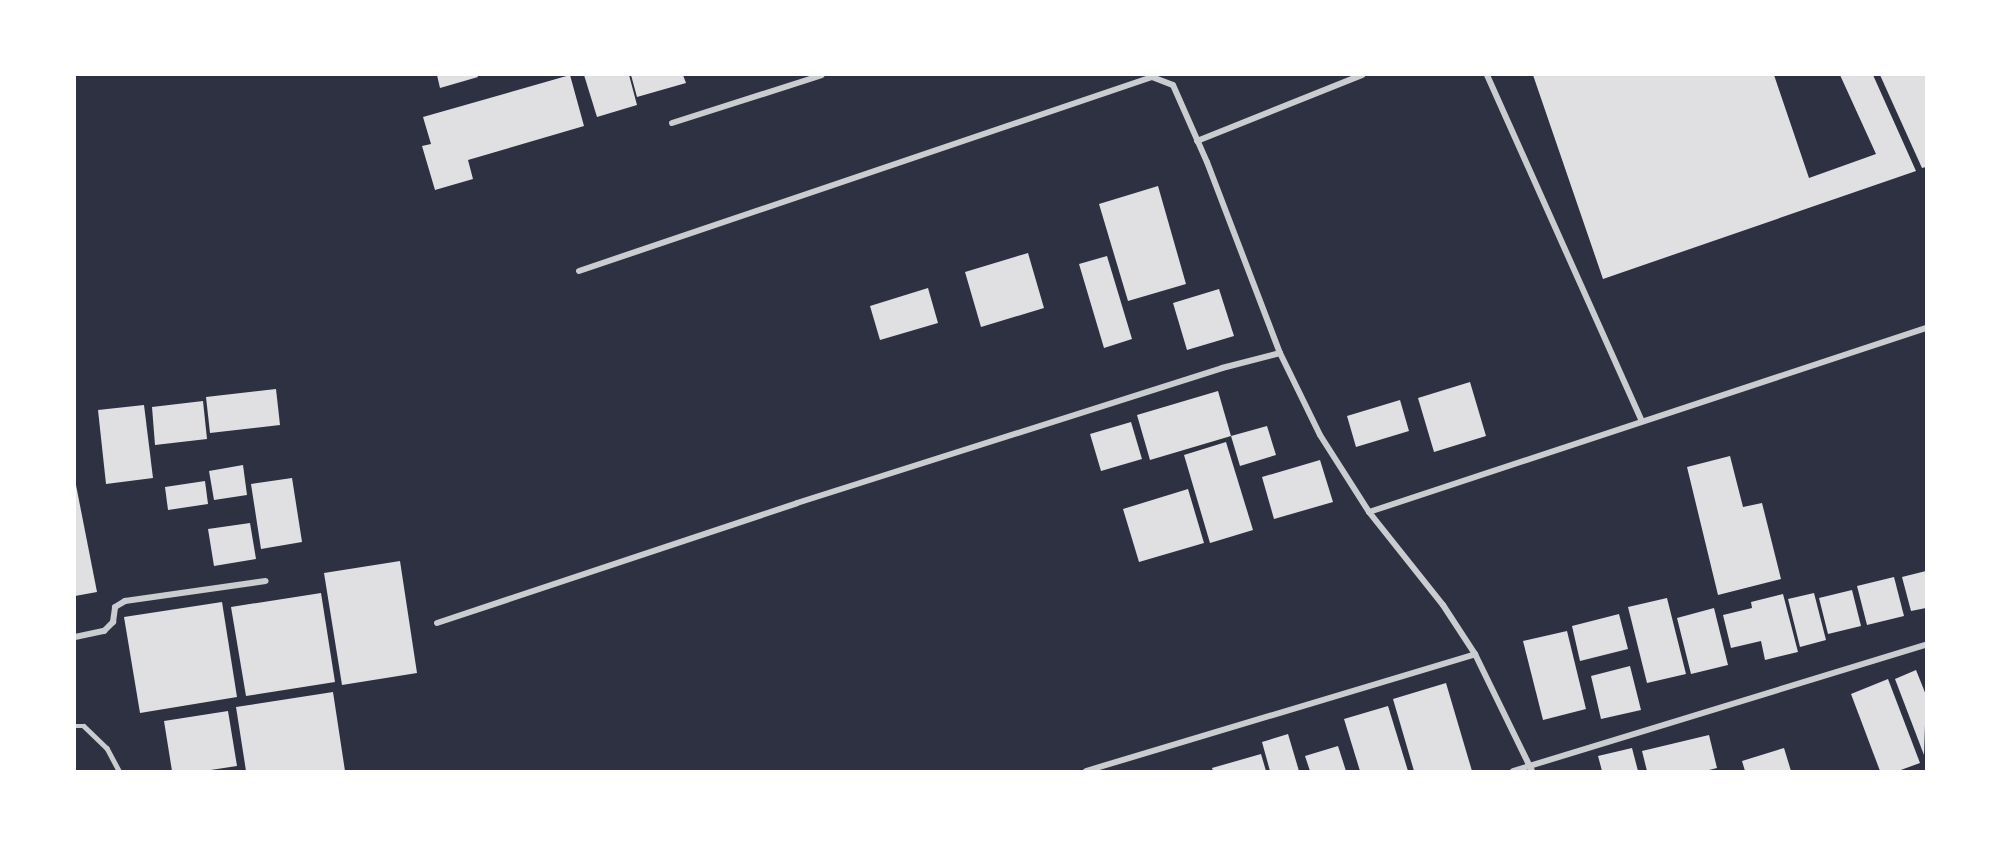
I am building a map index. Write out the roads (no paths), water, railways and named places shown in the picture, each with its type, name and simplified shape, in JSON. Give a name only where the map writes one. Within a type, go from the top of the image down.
[{"type":"street","points":[[672,123],[822,75]]},
{"type":"street","points":[[1197,141],[1362,75]]},
{"type":"street","points":[[1487,75],[1641,420]]},
{"type":"street","points":[[579,272],[1152,77],[1173,85],[1280,353],[1320,435],[1369,512],[1443,605],[1475,654],[1531,769]]},
{"type":"street","points":[[1369,512],[1641,420],[1926,328]]},
{"type":"street","points":[[437,623],[797,502],[1222,368],[1280,353]]},
{"type":"street","points":[[75,637],[104,631],[112,622],[115,607],[126,601],[266,581]]},
{"type":"street","points":[[1513,771],[1531,769],[1926,645]]},
{"type":"street","points":[[1086,771],[1475,654]]},
{"type":"lane","points":[[75,726],[84,726],[107,748],[119,771]]}]
